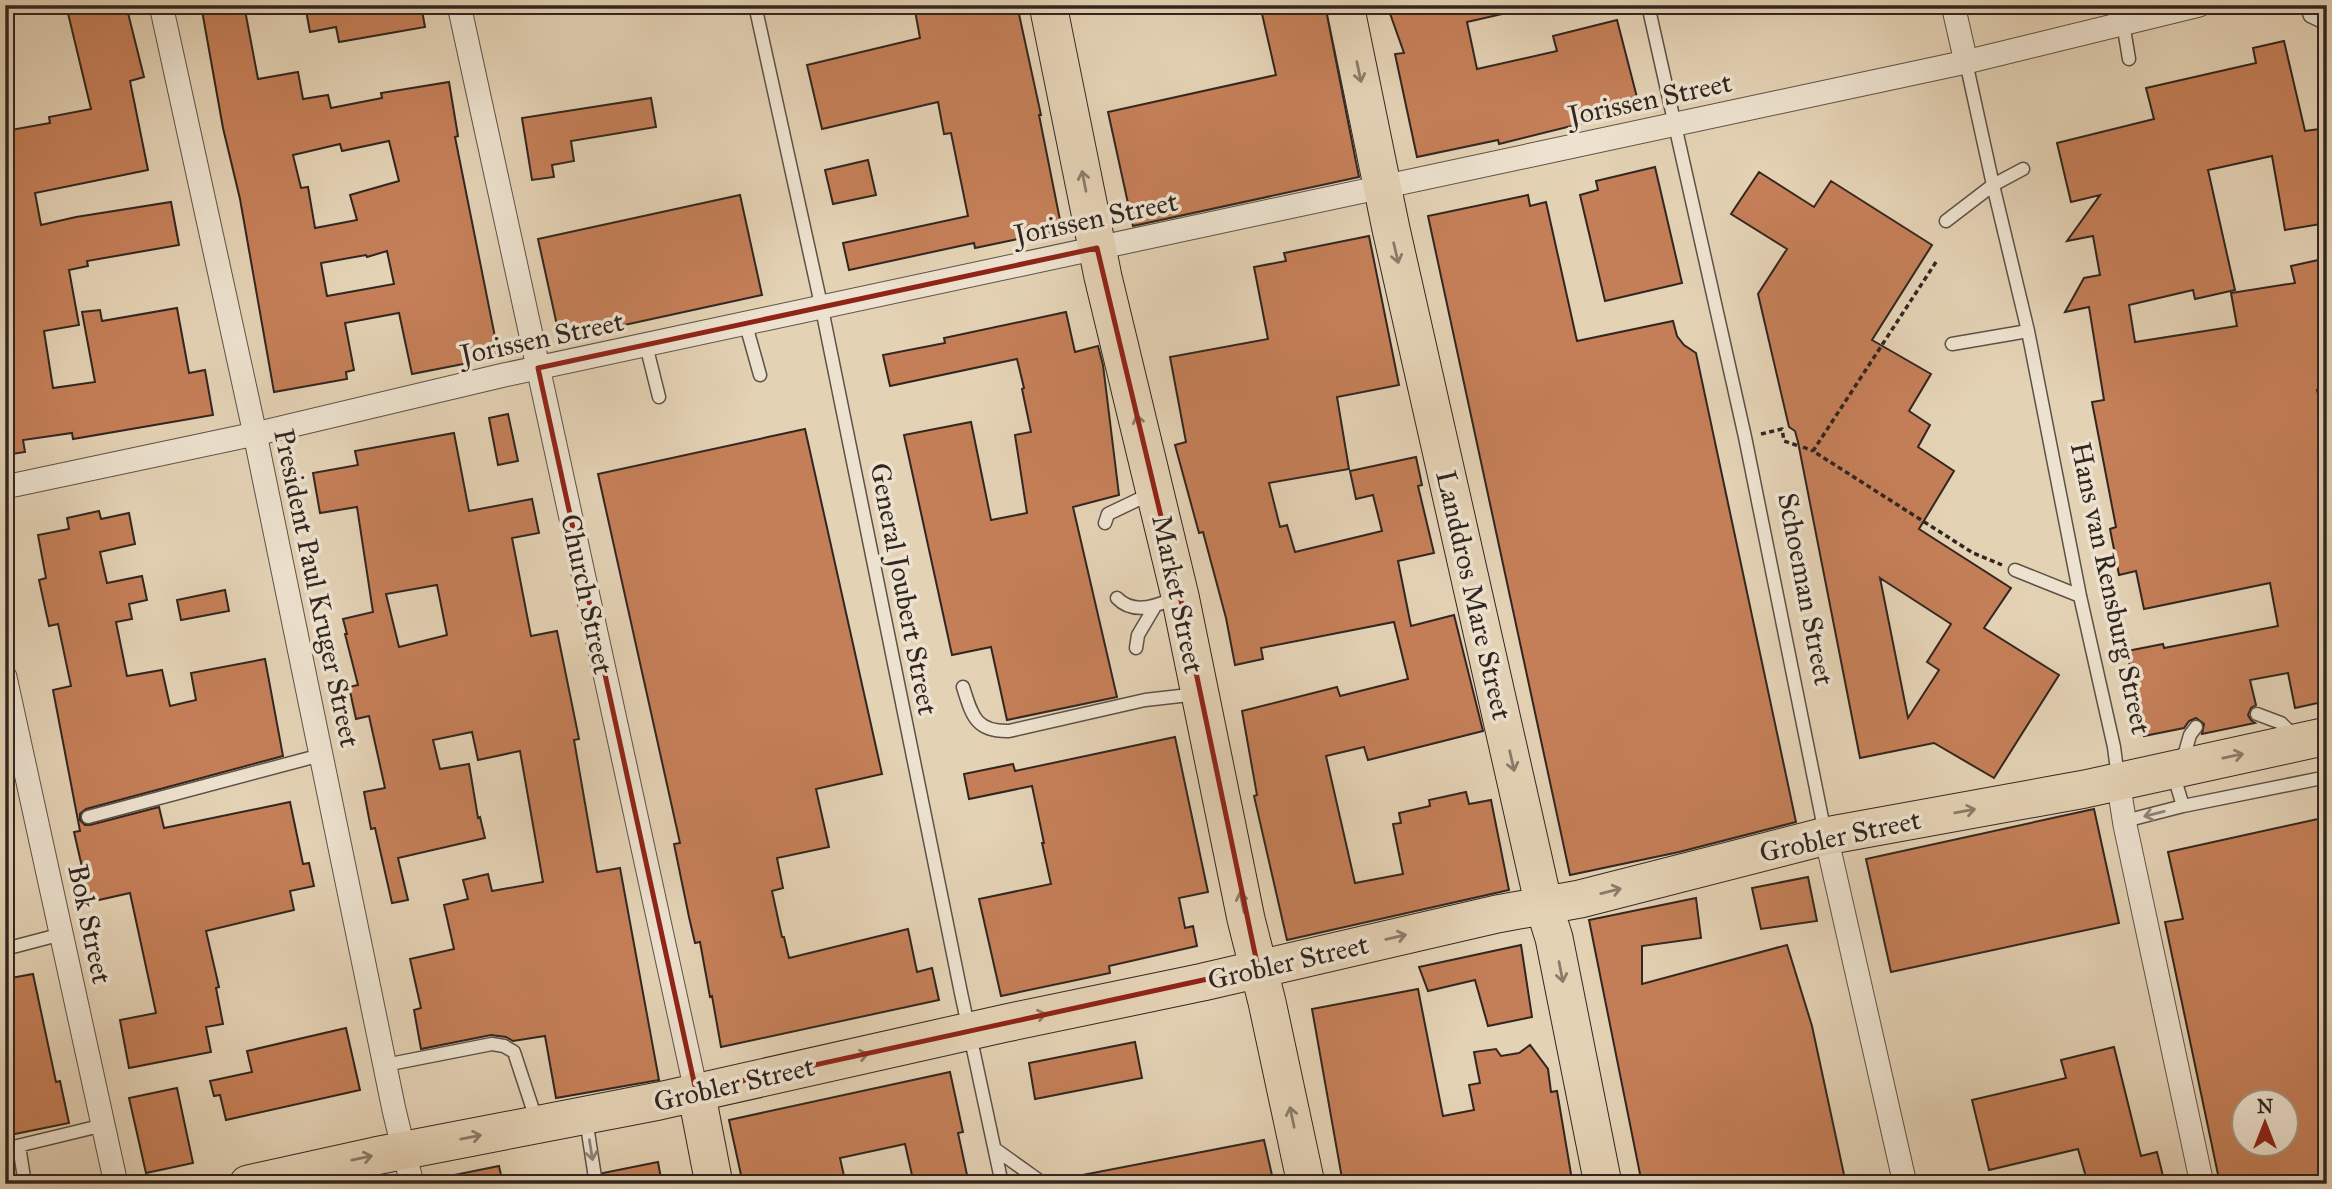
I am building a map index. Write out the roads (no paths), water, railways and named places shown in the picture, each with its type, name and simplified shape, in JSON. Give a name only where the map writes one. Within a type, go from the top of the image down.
[{"type":"main road","name":"Market Street","points":[[1048,5],[1097,248],[1156,491],[1167,602],[1200,693],[1306,1184]]},
{"type":"main road","name":"Landdros Mare Street","points":[[1345,5],[1544,906],[1554,938],[1603,1184]]},
{"type":"main road","name":"Grobler Street","points":[[247,1184],[408,1167],[538,1125],[659,1101],[1620,889],[1826,836],[2118,781],[2313,739]]},
{"type":"main road","name":"Church Street","points":[[696,1091],[714,1184]]},
{"type":"street","name":"President Paul Kruger Street","points":[[161,5],[255,434],[408,1167]]},
{"type":"street","name":"Church Street","points":[[459,5],[696,1091]]},
{"type":"street","name":"Hans van Rensburg Street","points":[[1953,5],[1966,62]]},
{"type":"street","name":"Jorissen Street","points":[[5,487],[255,434],[538,368],[1966,62],[2199,5]]},
{"type":"street","name":"Bok Street","points":[[5,677],[116,1184]]},
{"type":"street","name":"Hans van Rensburg Street","points":[[2118,781],[2202,1184]]},
{"type":"street","name":"Schoeman Street","points":[[1826,836],[1905,1184]]},
{"type":"lane","name":"General Joubert Street","points":[[755,5],[822,309],[1002,1184]]},
{"type":"lane","name":"Schoeman Street","points":[[1648,5],[1745,438],[1826,836]]},
{"type":"lane","points":[[2306,5],[2310,16],[2327,24]]},
{"type":"lane","points":[[2123,23],[2129,59]]},
{"type":"lane","name":"Hans van Rensburg Street","points":[[1966,62],[2028,331],[2080,596],[2114,747],[2118,781]]},
{"type":"lane","points":[[1946,221],[1993,185],[2023,169]]},
{"type":"lane","points":[[746,324],[760,375]]},
{"type":"lane","points":[[1952,344],[2028,331]]},
{"type":"lane","points":[[646,345],[659,397]]},
{"type":"lane","points":[[1105,523],[1108,514],[1156,491]]},
{"type":"lane","points":[[2015,570],[2080,596]]},
{"type":"lane","points":[[1118,598],[1132,607],[1167,602]]},
{"type":"lane","points":[[1136,649],[1138,635],[1167,602]]},
{"type":"lane","points":[[963,687],[971,712],[984,728],[994,732],[1009,732],[1145,700],[1200,693]]},
{"type":"lane","points":[[2257,714],[2313,739]]},
{"type":"lane","points":[[2183,806],[2177,768],[2196,727]]},
{"type":"lane","points":[[88,817],[321,755]]},
{"type":"lane","points":[[2125,821],[2183,806],[2327,777]]},
{"type":"lane","points":[[5,949],[62,934]]},
{"type":"lane","points":[[385,1065],[492,1044],[504,1046],[514,1052],[538,1125]]},
{"type":"lane","points":[[585,1116],[596,1184]]},
{"type":"lane","points":[[5,1149],[104,1125]]},
{"type":"lane","points":[[19,1146],[25,1184]]},
{"type":"lane","points":[[995,1149],[1044,1184]]}]
